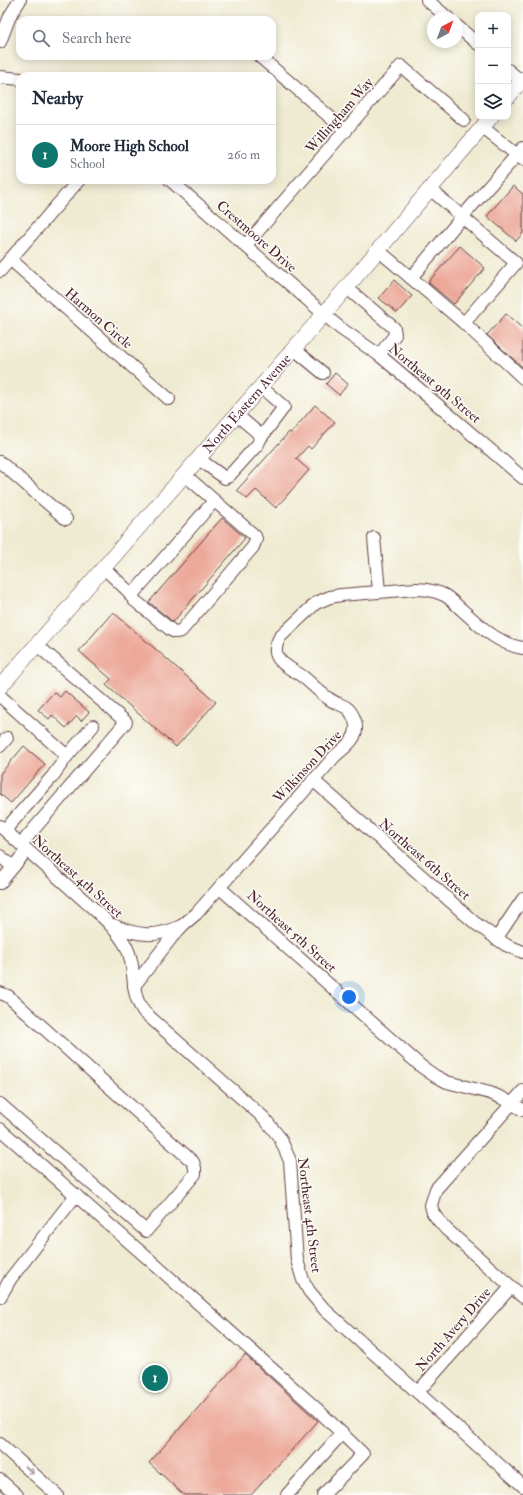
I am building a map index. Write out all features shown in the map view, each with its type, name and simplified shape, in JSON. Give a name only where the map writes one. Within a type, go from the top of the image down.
[{"type":"main road","points":[[511,93],[522,80]]},
{"type":"main road","name":"North Eastern Avenue","points":[[2,679],[37,645],[199,459],[487,122]]},
{"type":"street","points":[[0,42],[10,16],[20,0]]},
{"type":"street","points":[[427,0],[441,12]]},
{"type":"street","points":[[463,31],[475,41]]},
{"type":"street","points":[[264,60],[346,131]]},
{"type":"street","name":"Willingham Way","points":[[245,246],[401,66],[464,120]]},
{"type":"street","points":[[511,72],[522,80]]},
{"type":"street","points":[[0,77],[16,79]]},
{"type":"street","points":[[411,278],[462,217],[521,155],[487,122]]},
{"type":"street","points":[[0,271],[76,184]]},
{"type":"street","name":"Crestmoore Drive","points":[[175,184],[324,314]]},
{"type":"street","points":[[430,189],[520,265],[464,323]]},
{"type":"street","points":[[378,250],[464,323],[523,378]]},
{"type":"street","name":"Harmon Circle","points":[[10,259],[169,398]]},
{"type":"street","points":[[346,288],[394,328],[395,335],[379,355]]},
{"type":"street","name":"Northeast 9th Street","points":[[324,314],[340,328],[379,355],[523,478]]},
{"type":"street","points":[[294,349],[322,373]]},
{"type":"street","points":[[199,459],[225,478],[229,476],[258,444],[260,439],[284,408],[261,387]]},
{"type":"street","points":[[237,415],[258,433],[260,439]]},
{"type":"street","points":[[0,462],[66,519]]},
{"type":"street","points":[[104,568],[134,600],[170,630],[176,632],[181,631],[255,543],[255,536],[185,475]]},
{"type":"street","points":[[131,596],[214,501]]},
{"type":"street","points":[[374,538],[379,591]]},
{"type":"street","name":"Wilkinson Drive","points":[[134,986],[184,924],[196,914],[220,888],[335,756],[354,739],[356,726],[352,713],[348,709],[327,698],[302,676],[284,665],[279,660],[277,654],[276,643],[280,637],[316,603],[323,599],[341,595],[379,591],[416,589],[427,590],[445,596],[492,635],[509,645],[523,648]]},
{"type":"street","points":[[0,883],[13,867],[24,847],[126,722],[37,645]]},
{"type":"street","points":[[0,696],[67,756]]},
{"type":"street","points":[[3,828],[52,777],[67,756],[93,726]]},
{"type":"street","name":"Northeast 6th Street","points":[[313,780],[475,923],[496,939],[523,952]]},
{"type":"street","name":"Northeast 4th Street","points":[[3,828],[110,923],[126,947],[132,965],[135,995],[138,1004],[144,1012],[264,1118],[280,1138],[290,1160],[297,1260],[303,1280],[309,1291],[325,1310],[523,1486]]},
{"type":"street","points":[[0,856],[13,867]]},
{"type":"street","name":"Northeast 5th Street","points":[[220,888],[422,1067],[447,1082],[490,1093],[523,1110]]},
{"type":"street","points":[[496,939],[523,899]]},
{"type":"street","points":[[110,923],[136,934],[148,935],[170,931],[184,924]]},
{"type":"street","points":[[0,993],[8,996],[193,1162],[195,1174],[146,1231],[0,1104]]},
{"type":"street","points":[[523,1090],[436,1189],[431,1205],[433,1213],[446,1229],[523,1297]]},
{"type":"street","points":[[0,1129],[342,1433],[363,1454],[323,1495]]},
{"type":"street","points":[[0,1297],[11,1278],[76,1195]]},
{"type":"street","name":"North Avery Drive","points":[[418,1392],[511,1287]]},
{"type":"street","points":[[287,1495],[342,1433]]},
{"type":"street","points":[[0,1444],[57,1495]]},
{"type":"street","points":[[0,1480],[17,1495]]},
{"type":"building","points":[[513,186],[523,194],[523,233],[516,241],[487,216]]},
{"type":"building","points":[[460,246],[485,268],[454,304],[428,282]]},
{"type":"building","points":[[394,280],[412,296],[397,313],[379,298]]},
{"type":"building","points":[[506,314],[523,329],[523,368],[487,335]]},
{"type":"building","points":[[335,373],[348,384],[339,395],[326,384]]},
{"type":"building","points":[[315,405],[335,422],[311,449],[308,446],[296,459],[309,470],[276,508],[256,490],[247,499],[237,490],[289,432],[291,433]]},
{"type":"building","points":[[222,518],[245,538],[173,622],[149,602]]},
{"type":"building","points":[[113,612],[216,702],[176,747],[106,685],[111,679],[79,651]]},
{"type":"building","points":[[65,691],[89,712],[81,721],[77,716],[66,728],[52,715],[49,719],[38,710],[54,692],[60,697]]},
{"type":"building","points":[[24,746],[45,764],[11,803],[0,794],[0,774]]},
{"type":"building","points":[[245,1355],[318,1421],[251,1495],[184,1495],[149,1463]]},
{"type":"place","name":"Moore High School","points":[[155,1378]]}]
